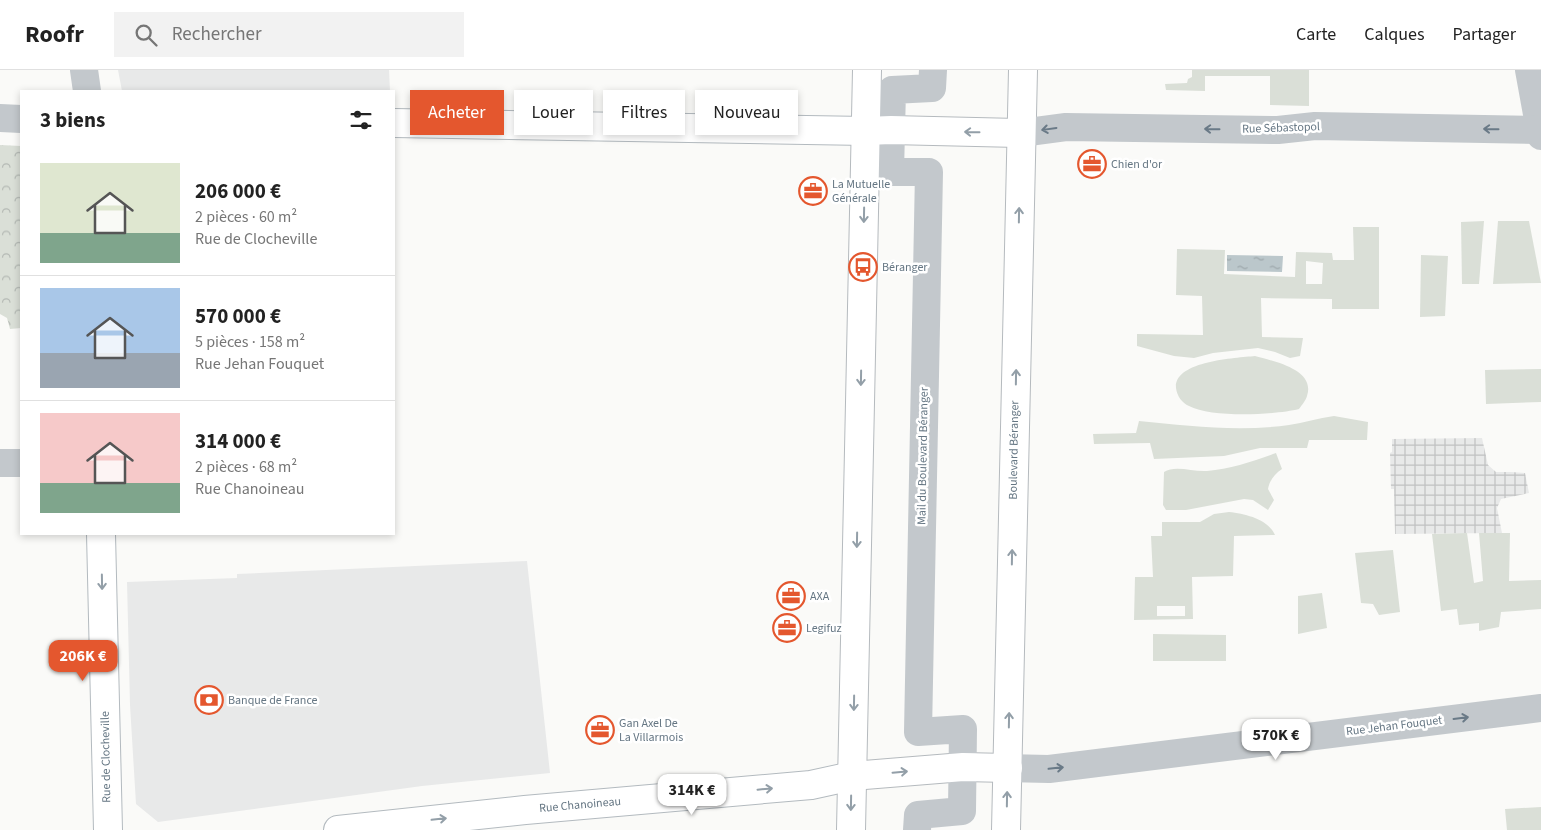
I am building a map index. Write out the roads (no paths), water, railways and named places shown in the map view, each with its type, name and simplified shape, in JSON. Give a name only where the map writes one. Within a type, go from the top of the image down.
[{"type":"main road","points":[[850,830],[878,131],[867,70]]},
{"type":"main road","name":"Boulevard Béranger","points":[[1006,830],[1023,70]]},
{"type":"main road","points":[[395,123],[1021,133]]},
{"type":"main road","name":"Rue de Clocheville","points":[[101,535],[108,830]]},
{"type":"main road","name":"Rue Chanoineau","points":[[338,830],[525,810],[811,785],[852,776],[962,767],[1008,768]]},
{"type":"street","points":[[84,70],[87,90]]},
{"type":"street","name":"Mail du Boulevard Béranger","points":[[918,830],[918,816],[962,812],[963,729],[918,732],[929,172],[890,172],[878,131],[892,90],[932,88],[933,70]]},
{"type":"street","points":[[1529,70],[1541,132]]},
{"type":"street","points":[[0,118],[20,118]]},
{"type":"street","name":"Rue Sébastopol","points":[[1021,133],[1066,127],[1278,130],[1315,126],[1541,132]]},
{"type":"street","points":[[0,464],[20,463]]},
{"type":"street","name":"Rue Jehan Fouquet","points":[[1008,768],[1049,769],[1541,708]]},
{"type":"water","points":[[1227,255],[1283,256],[1282,272],[1227,271]]},
{"type":"place","name":"Chien d'or","points":[[1092,164]]},
{"type":"place","name":"La Mutuelle Générale","points":[[813,191]]},
{"type":"place","name":"Béranger","points":[[863,267]]},
{"type":"place","name":"AXA","points":[[791,596]]},
{"type":"place","name":"Legifuz","points":[[787,628]]},
{"type":"place","name":"Banque de France","points":[[209,700]]},
{"type":"place","name":"Gan Axel De La Villarmois","points":[[600,730]]}]
